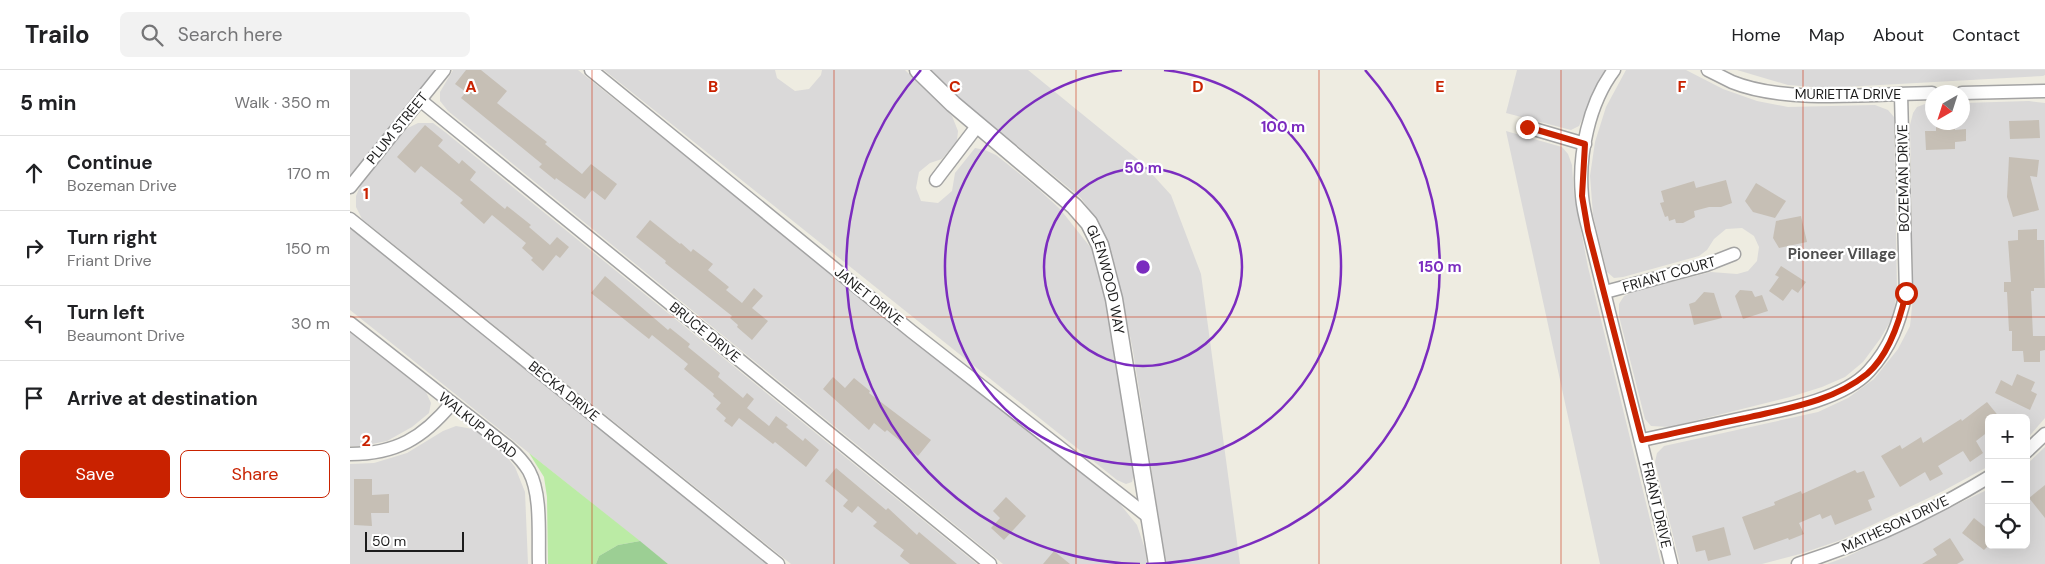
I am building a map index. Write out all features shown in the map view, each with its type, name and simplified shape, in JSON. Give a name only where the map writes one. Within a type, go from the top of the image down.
[{"type":"street","name":"PLUM STREET","points":[[350,187],[444,70]]},
{"type":"street","name":"JANET DRIVE","points":[[591,70],[911,331],[1150,518]]},
{"type":"street","name":"GLENWOOD WAY","points":[[918,70],[952,104],[1074,206],[1089,223],[1100,245],[1114,299],[1157,564]]},
{"type":"street","name":"FRIANT DRIVE","points":[[1614,70],[1607,79],[1593,110],[1585,144],[1582,196],[1588,231],[1642,440],[1671,564]]},
{"type":"street","name":"MURIETTA DRIVE","points":[[1708,70],[1733,82],[1772,92],[1810,96],[1925,93]]},
{"type":"street","points":[[1970,93],[2045,91]]},
{"type":"street","name":"BOZEMAN DRIVE","points":[[1642,440],[1810,404],[1844,389],[1868,373],[1887,348],[1900,322],[1906,293],[1901,94]]},
{"type":"street","name":"BRUCE DRIVE","points":[[420,100],[990,564]]},
{"type":"street","points":[[936,180],[978,125]]},
{"type":"street","points":[[1527,127],[1585,144]]},
{"type":"street","name":"BECKA DRIVE","points":[[350,219],[778,564]]},
{"type":"street","name":"FRIANT COURT","points":[[1604,292],[1706,265],[1734,254]]},
{"type":"street","name":"WALKUP ROAD","points":[[350,323],[520,458],[529,471],[534,484],[537,501],[539,564]]},
{"type":"street","points":[[350,454],[378,453],[396,448],[427,430],[452,403]]},
{"type":"street","points":[[2030,448],[2045,434]]},
{"type":"street","name":"MATHESON DRIVE","points":[[1798,564],[1842,549],[1909,520],[1985,479]]},
{"type":"shaded area","points":[[350,70],[438,70],[350,177]]},
{"type":"shaded area","points":[[453,70],[578,70],[1120,504],[1137,525],[1145,549],[1147,564],[1003,564],[448,111],[440,101],[440,92]]},
{"type":"shaded area","points":[[604,70],[775,70],[777,78],[795,91],[809,89],[821,75],[822,70],[905,70],[952,116],[958,131],[957,141],[942,159],[930,163],[919,172],[916,188],[921,201],[938,203],[952,191],[955,173],[975,148],[985,150],[996,155],[1060,209],[1091,248],[1100,273],[1107,306],[1134,473],[1132,482],[1126,484],[1117,480]]},
{"type":"shaded area","points":[[928,70],[1028,70],[1141,162],[1171,195],[1201,274],[1240,564],[1166,564],[1133,351],[1117,272],[1108,244],[1097,221],[1081,198],[941,83]]},
{"type":"shaded area","points":[[1517,70],[1605,70],[1579,126],[1571,130],[1506,113]]},
{"type":"shaded area","points":[[1626,70],[1686,70],[1723,89],[1757,101],[1788,107],[1875,105],[1888,110],[1894,117],[1897,290],[1893,317],[1863,362],[1845,377],[1822,387],[1790,397],[1670,427],[1651,426],[1645,419],[1619,316],[1619,304],[1624,296],[1635,291],[1711,272],[1737,274],[1748,271],[1757,261],[1759,247],[1754,236],[1742,228],[1726,229],[1699,256],[1623,277],[1614,278],[1607,272],[1593,215],[1590,176],[1595,142],[1606,107]]},
{"type":"shaded area","points":[[1737,70],[2045,70],[2045,75],[1826,88],[1788,85]]},
{"type":"shaded area","points":[[2029,101],[2045,103],[2045,418],[2030,435],[2030,414],[1985,414],[1985,468],[1943,491],[1841,540],[1762,564],[1680,564],[1655,462],[1657,453],[1664,446],[1818,412],[1848,398],[1874,379],[1898,349],[1910,326],[1913,297],[1910,125],[1913,113],[1917,107],[1925,104],[1925,130],[1970,130],[1970,103]]},
{"type":"shaded area","points":[[418,123],[433,123],[445,132],[977,564],[791,564],[362,219],[356,207],[356,196],[361,184],[406,129]]},
{"type":"shaded area","points":[[1506,131],[1562,147],[1568,154],[1572,165],[1574,195],[1588,267],[1661,564],[1600,564]]},
{"type":"shaded area","points":[[350,228],[768,564],[668,564],[350,310]]},
{"type":"shaded area","points":[[350,332],[426,392],[431,403],[429,413],[412,427],[387,441],[362,446],[350,446]]},
{"type":"shaded area","points":[[456,426],[473,429],[498,446],[515,467],[525,492],[528,564],[350,564],[350,464],[374,463],[407,453],[443,431]]},
{"type":"shaded area","points":[[2045,447],[2045,564],[1827,564],[1846,557],[1985,491],[1985,549],[2030,549],[2030,461]]},
{"type":"green space","points":[[529,453],[640,541],[618,545],[599,556],[596,564],[548,564],[547,497],[544,477]]},
{"type":"green space","points":[[640,541],[668,564],[596,564],[599,556],[618,545]]},
{"type":"building","points":[[466,70],[481,70],[507,91],[497,103],[547,142],[545,144],[582,174],[591,164],[617,184],[605,200],[592,190],[585,199],[556,178],[555,180],[539,167],[542,164],[461,98],[466,92],[455,84]]},
{"type":"building","points":[[2039,120],[2040,138],[2010,139],[2009,121]]},
{"type":"building","points":[[425,125],[443,140],[438,146],[459,164],[462,160],[476,172],[470,180],[505,209],[507,206],[531,225],[529,227],[550,245],[557,237],[569,247],[560,258],[556,255],[543,271],[522,248],[526,243],[492,215],[484,224],[460,203],[463,200],[421,166],[415,173],[397,157]]},
{"type":"building","points":[[1966,130],[1966,141],[1955,142],[1955,149],[1926,150],[1925,131]]},
{"type":"building","points":[[2009,157],[2039,160],[2037,177],[2030,176],[2039,210],[2013,217],[2007,197]]},
{"type":"building","points":[[1726,180],[1732,203],[1721,207],[1709,207],[1694,211],[1695,217],[1683,223],[1676,223],[1675,219],[1669,221],[1668,216],[1665,217],[1660,203],[1664,202],[1661,191],[1694,181],[1696,188]]},
{"type":"building","points":[[1756,183],[1786,201],[1775,218],[1753,212],[1745,201]]},
{"type":"building","points":[[1801,216],[1807,242],[1779,248],[1773,238],[1776,221]]},
{"type":"building","points":[[650,220],[691,252],[693,249],[713,264],[708,270],[729,287],[726,290],[742,303],[754,288],[763,296],[752,308],[768,321],[752,340],[737,327],[738,325],[730,318],[732,316],[665,263],[666,261],[636,237]]},
{"type":"building","points":[[2037,229],[2037,240],[2044,240],[2045,288],[2034,288],[2034,291],[2031,291],[2033,336],[2045,336],[2045,350],[2040,351],[2040,362],[2024,362],[2023,351],[2012,351],[2012,331],[2009,331],[2007,292],[2004,292],[2004,282],[2011,282],[2008,241],[2018,240],[2018,230]]},
{"type":"building","points":[[1781,266],[1806,282],[1798,293],[1792,289],[1783,301],[1769,291],[1779,277],[1775,275]]},
{"type":"building","points":[[605,276],[668,330],[670,328],[690,344],[688,347],[720,373],[718,377],[743,398],[747,393],[754,399],[747,408],[769,426],[776,416],[788,425],[786,427],[803,441],[805,438],[819,450],[806,467],[775,442],[773,444],[739,418],[732,427],[724,421],[726,418],[716,409],[721,403],[713,396],[714,394],[684,369],[688,364],[652,335],[649,339],[591,293]]},
{"type":"building","points":[[1740,290],[1752,291],[1755,297],[1762,295],[1768,311],[1743,319],[1735,296]]},
{"type":"building","points":[[1704,292],[1714,293],[1722,318],[1694,325],[1689,304],[1695,302]]},
{"type":"building","points":[[2017,374],[2035,382],[2031,391],[2037,394],[2030,410],[1995,393],[2001,380],[2012,386]]},
{"type":"building","points":[[833,377],[845,388],[854,378],[870,391],[869,393],[931,440],[918,456],[887,430],[885,432],[874,423],[869,430],[823,389]]},
{"type":"building","points":[[1987,402],[1997,414],[1985,414],[1985,434],[1976,441],[1983,453],[1970,462],[1963,451],[1938,466],[1943,474],[1930,481],[1925,472],[1900,487],[1881,456],[1900,445],[1902,449],[1921,437],[1923,443],[1961,419],[1962,421]]},
{"type":"building","points":[[836,468],[886,510],[888,508],[917,535],[919,532],[957,564],[910,564],[900,556],[904,550],[873,526],[877,522],[858,506],[852,513],[843,506],[848,500],[825,481]]},
{"type":"building","points":[[1855,470],[1857,473],[1864,471],[1875,497],[1868,500],[1872,510],[1835,525],[1831,515],[1822,519],[1820,514],[1799,523],[1804,534],[1754,550],[1742,517],[1775,505],[1774,502],[1801,491],[1802,494]]},
{"type":"building","points":[[354,479],[372,479],[372,495],[389,494],[389,513],[371,513],[372,526],[354,525]]},
{"type":"building","points":[[2045,485],[2045,518],[2030,499]]},
{"type":"building","points":[[1006,497],[1026,516],[1004,540],[991,528],[1000,518],[993,511]]},
{"type":"building","points":[[1974,518],[1985,527],[1985,549],[1984,550],[1962,533]]},
{"type":"building","points":[[1724,527],[1731,555],[1708,561],[1705,550],[1696,552],[1692,536]]},
{"type":"building","points":[[1950,538],[1964,560],[1957,564],[1922,564],[1937,555],[1933,549]]},
{"type":"building","points":[[1054,551],[1070,564],[1043,564]]},
{"type":"district","name":"Pioneer Village","points":[[1842,254]]},
{"type":"route","points":[[1527,127],[1585,144],[1582,167],[1582,196],[1588,231],[1642,440],[1810,404],[1844,389],[1868,373],[1887,348],[1900,322],[1906,293]]}]
